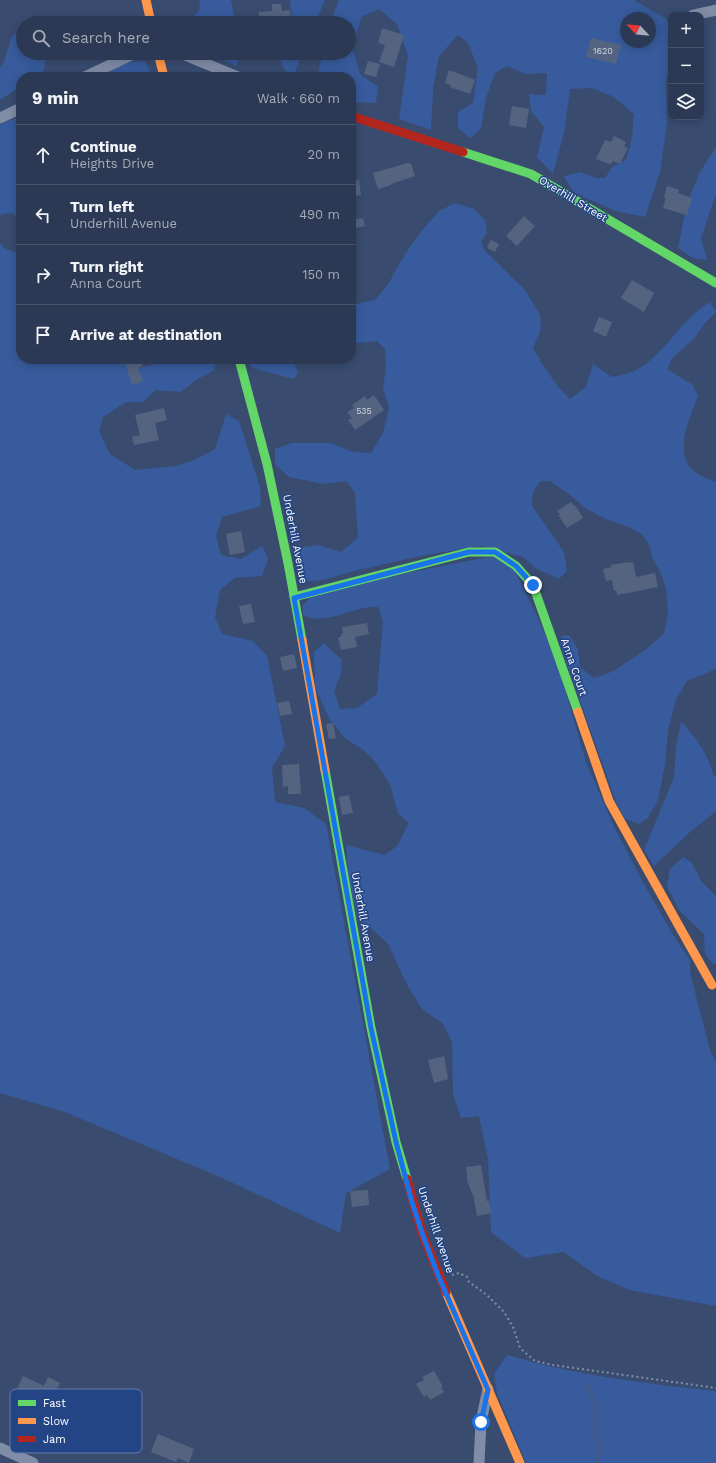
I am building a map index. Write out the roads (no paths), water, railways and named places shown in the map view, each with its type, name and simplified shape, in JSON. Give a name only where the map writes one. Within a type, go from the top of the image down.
[{"type":"main road","points":[[146,0],[149,16]]},
{"type":"main road","points":[[160,60],[163,72]]},
{"type":"main road","name":"Overhill Street","points":[[356,118],[531,174],[716,283]]},
{"type":"main road","name":"Underhill Avenue","points":[[240,364],[277,506],[371,1028],[396,1142],[412,1202],[439,1278],[520,1463]]},
{"type":"main road","name":"Anna Court","points":[[294,598],[469,552],[495,552],[516,566],[533,585],[609,801],[712,985]]},
{"type":"street","points":[[704,13],[716,10]]},
{"type":"street","points":[[95,72],[120,60]]},
{"type":"street","points":[[197,60],[226,72]]},
{"type":"street","points":[[0,118],[16,110]]},
{"type":"street","points":[[479,1463],[481,1422],[488,1390]]},
{"type":"street","points":[[0,1448],[10,1453]]},
{"type":"street","points":[[11,1453],[33,1463]]},
{"type":"waterway","points":[[587,1385],[595,1403],[595,1436],[602,1446],[597,1456],[598,1463]]}]
